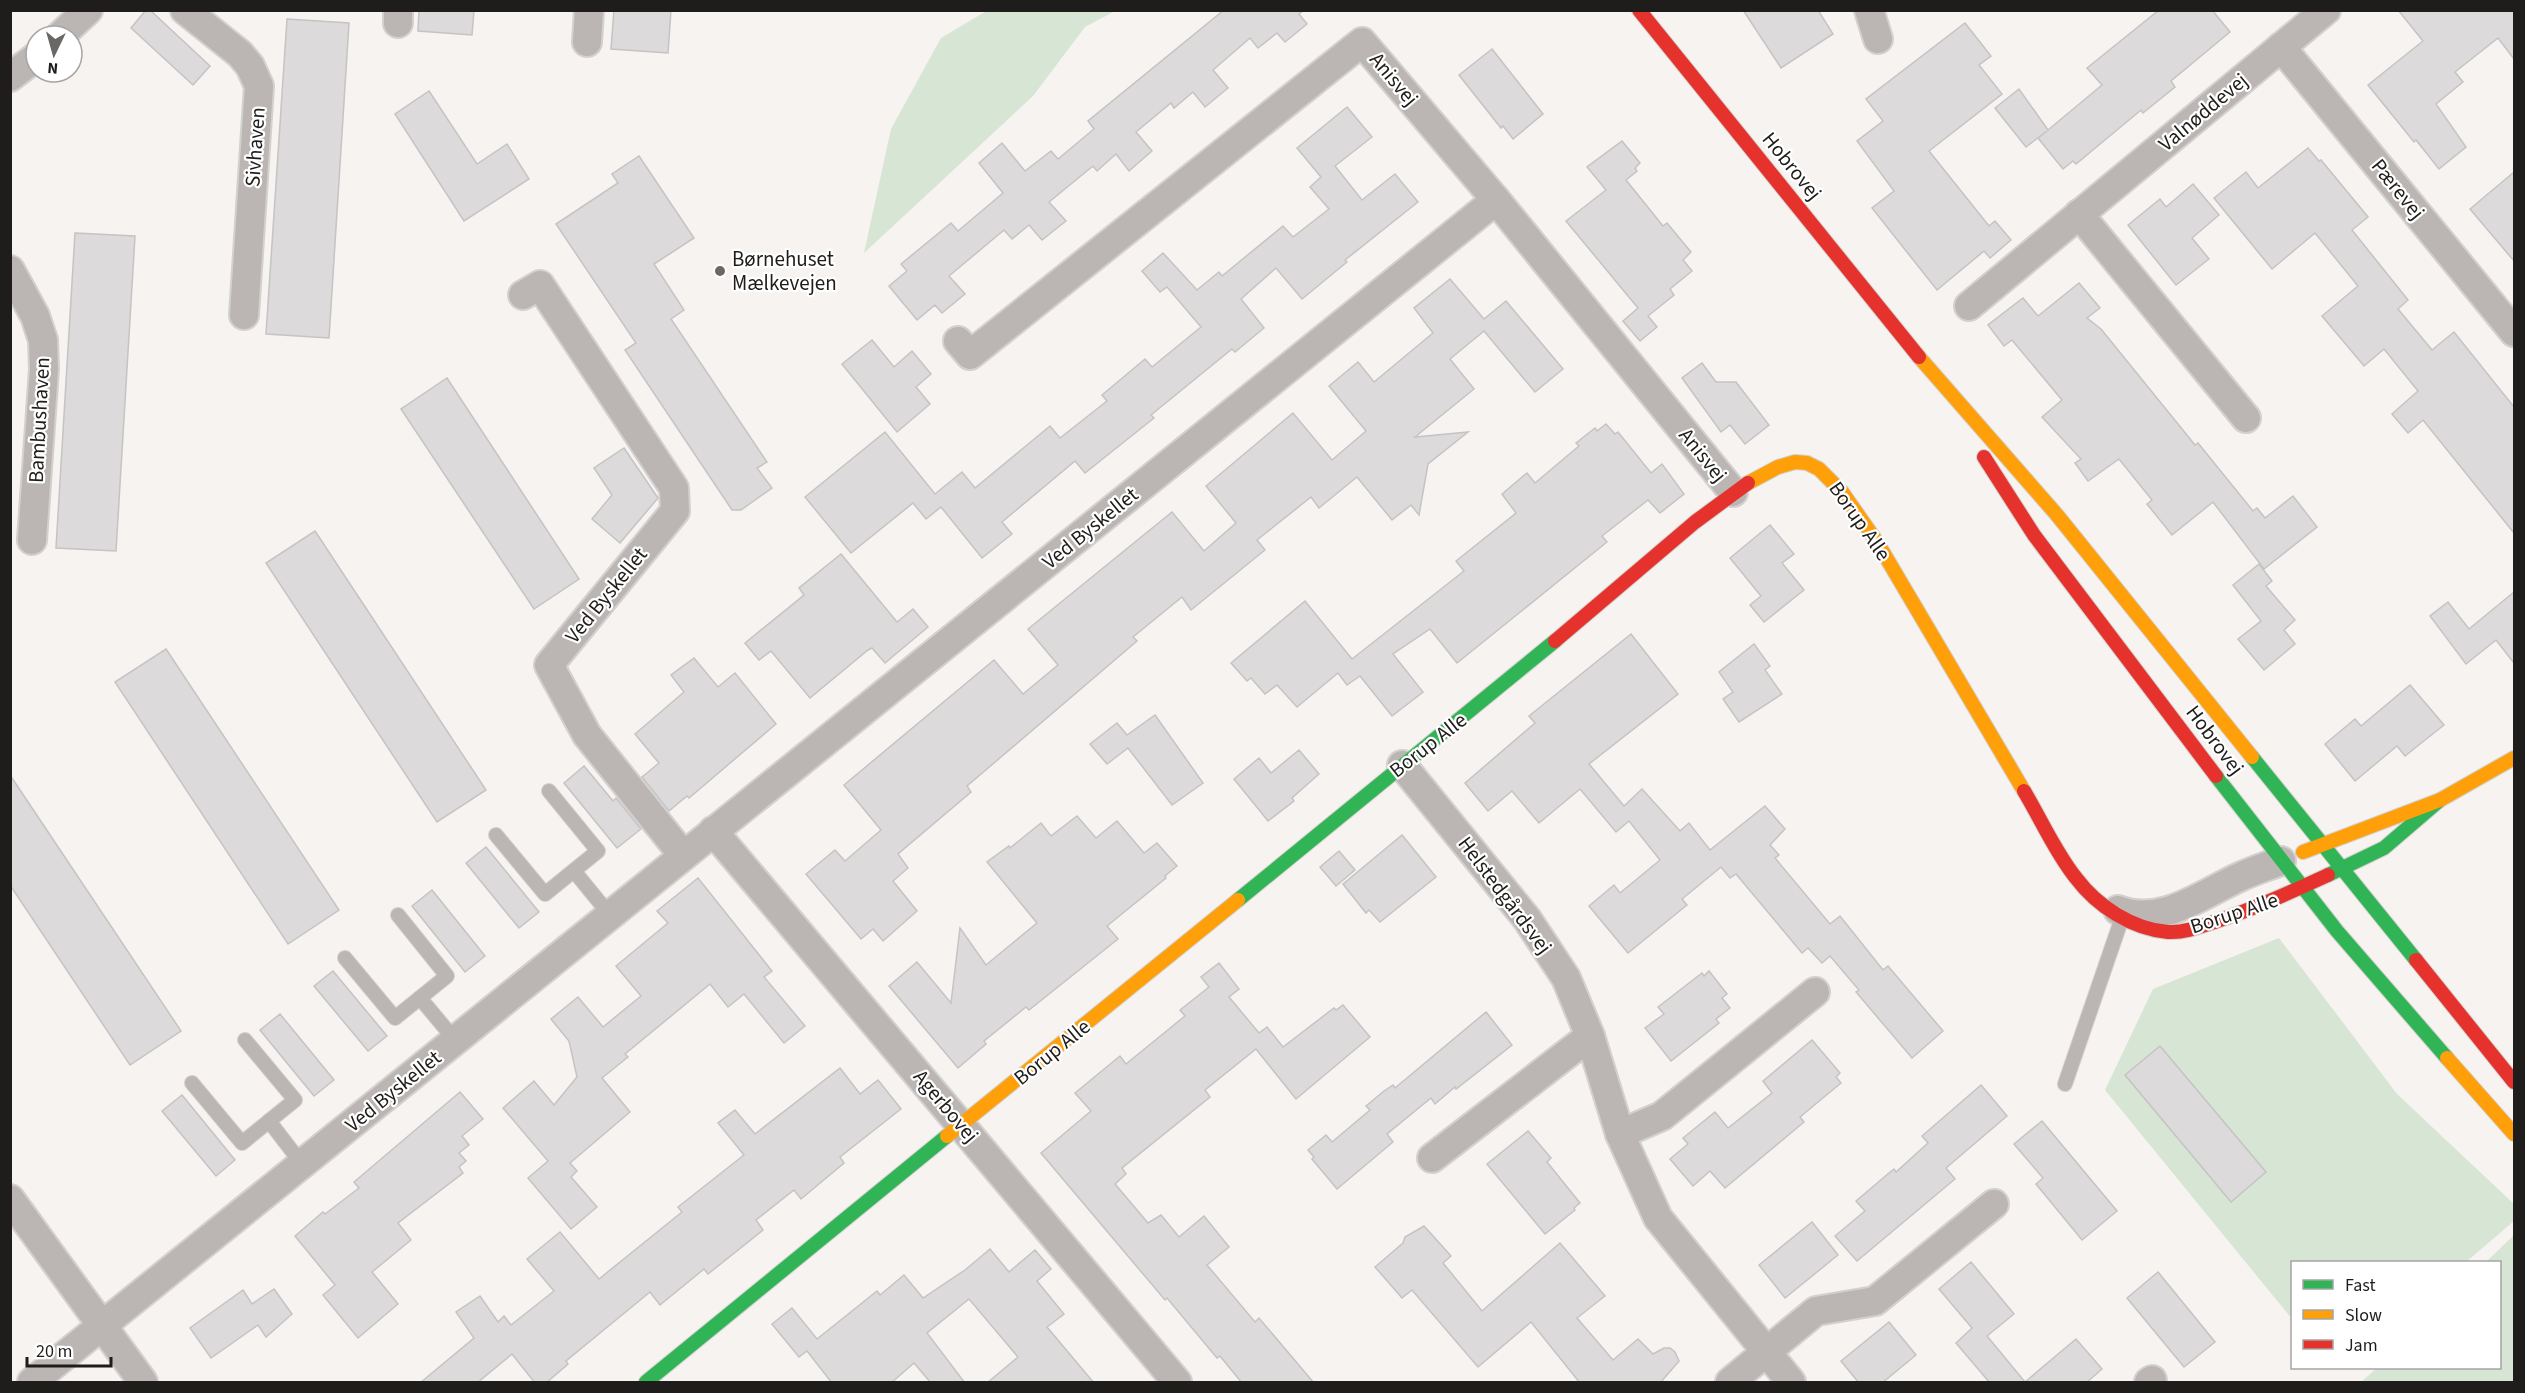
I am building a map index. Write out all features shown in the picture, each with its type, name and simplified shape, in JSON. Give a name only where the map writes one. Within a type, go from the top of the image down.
[{"type":"street","points":[[73,24],[88,10]]},
{"type":"street","name":"Sivhaven","points":[[184,10],[240,54],[250,66],[259,86],[244,315]]},
{"type":"street","points":[[587,42],[589,10]]},
{"type":"street","name":"Hobrovej","points":[[1640,10],[1912,348],[2057,515],[2514,1082]]},
{"type":"street","points":[[1869,10],[1878,39]]},
{"type":"street","name":"Valnøddevej","points":[[1969,306],[2326,10]]},
{"type":"street","name":"Anisvej","points":[[958,340],[970,355],[1362,42],[1496,200],[1733,492]]},
{"type":"street","name":"Pærevej","points":[[2281,47],[2514,332]]},
{"type":"street","points":[[10,77],[24,66]]},
{"type":"street","name":"Ved Byskellet","points":[[32,1383],[1496,200]]},
{"type":"street","points":[[2079,214],[2246,418]]},
{"type":"street","name":"Bambushaven","points":[[10,270],[35,316],[42,340],[44,369],[32,540]]},
{"type":"street","name":"Ved Byskellet","points":[[523,296],[540,285],[674,488],[675,511],[549,665],[588,735],[683,855]]},
{"type":"street","name":"Hobrovej","points":[[1912,348],[2034,535],[2281,861],[2337,931],[2514,1134]]},
{"type":"street","name":"Borup Alle","points":[[663,1377],[962,1125],[1402,765],[1459,721],[1733,492],[1769,471],[1799,461],[1813,465],[1828,476],[1877,542],[2075,878],[2115,911],[2147,928],[2170,932],[2193,929],[2265,905],[2384,848],[2440,800]]},
{"type":"street","points":[[2281,861],[2440,800],[2514,758]]},
{"type":"street","name":"Helstedgårdsvej","points":[[1402,765],[1527,919],[1566,978],[1590,1036],[1620,1134],[1658,1218],[1791,1383]]},
{"type":"street","name":"Agerbovej","points":[[713,831],[1177,1383]]},
{"type":"street","name":"Borup Alle","points":[[2115,911],[2151,914],[2179,908],[2241,876],[2281,861]]},
{"type":"street","points":[[1620,1134],[1662,1116],[1815,992]]},
{"type":"street","points":[[1432,1158],[1590,1036]]},
{"type":"street","points":[[10,1199],[143,1383]]},
{"type":"street","points":[[1730,1383],[1816,1311],[1875,1301],[1994,1204]]},
{"type":"lane","points":[[495,835],[545,894],[574,871],[598,851],[549,791]]},
{"type":"lane","points":[[574,871],[610,915]]},
{"type":"lane","points":[[2065,1084],[2115,911]]},
{"type":"lane","points":[[345,958],[395,1018],[420,998],[447,976],[398,915]]},
{"type":"lane","points":[[420,998],[454,1040]]},
{"type":"lane","points":[[192,1083],[242,1143],[295,1100],[245,1040]]},
{"type":"lane","points":[[269,1121],[302,1164]]},
{"type":"green space","points":[[988,10],[1115,11],[1085,27],[1033,96],[864,253],[891,129],[941,38]]},
{"type":"green space","points":[[2279,938],[2397,1094],[2514,1204],[2514,1221],[2467,1261],[2291,1261],[2291,1318],[2105,1090],[2153,989]]},
{"type":"green space","points":[[2514,1235],[2514,1382],[2361,1382],[2376,1369],[2501,1369],[2501,1261],[2487,1261]]},
{"type":"building","points":[[146,10],[150,10],[210,66],[193,85],[131,28]]},
{"type":"building","points":[[419,10],[474,10],[472,35],[418,31]]},
{"type":"building","points":[[614,10],[671,10],[668,53],[611,49]]},
{"type":"building","points":[[1224,10],[1304,10],[1299,14],[1307,24],[1285,42],[1277,33],[1258,48],[1250,38],[1213,70],[1228,88],[1205,107],[1193,92],[1174,108],[1171,103],[1136,132],[1152,151],[1129,171],[1116,154],[1097,171],[1093,166],[1049,202],[1066,221],[1042,240],[1029,225],[1012,239],[1004,230],[949,276],[965,294],[942,313],[935,305],[917,320],[889,286],[907,271],[901,264],[951,223],[958,231],[1003,193],[979,163],[1002,143],[1025,171],[1051,151],[1058,159],[1094,129],[1088,121]]},
{"type":"building","points":[[1743,10],[1818,10],[1833,34],[1781,68]]},
{"type":"building","points":[[2159,10],[2212,10],[2230,32],[2171,81],[2175,87],[2143,113],[2141,110],[2076,164],[2073,161],[2063,169],[2038,138],[2047,131],[2026,147],[1995,108],[2019,89],[2048,130],[2102,85],[2087,68]]},
{"type":"building","points":[[2398,10],[2514,10],[2514,59],[2498,38],[2455,72],[2463,82],[2436,104],[2466,147],[2439,169],[2368,85],[2423,41]]},
{"type":"building","points":[[287,19],[349,23],[329,338],[266,334]]},
{"type":"building","points":[[1965,23],[1991,56],[1979,65],[2002,94],[1929,151],[1989,226],[1995,221],[2011,240],[1990,258],[1984,251],[1937,290],[1872,208],[1894,191],[1857,141],[1883,121],[1866,99]]},
{"type":"building","points":[[1492,49],[1543,114],[1513,139],[1503,126],[1501,128],[1459,75]]},
{"type":"building","points":[[429,91],[477,164],[507,144],[529,179],[464,221],[395,114]]},
{"type":"building","points":[[1347,107],[1372,137],[1335,166],[1362,200],[1395,174],[1418,202],[1345,260],[1347,262],[1302,299],[1276,268],[1241,299],[1264,328],[1235,352],[1232,349],[1151,415],[1154,418],[1085,473],[1075,461],[1002,522],[1012,534],[982,558],[941,507],[926,519],[913,503],[851,553],[805,497],[885,432],[935,494],[962,472],[975,488],[1050,426],[1060,438],[1107,401],[1102,395],[1145,359],[1152,367],[1201,327],[1167,287],[1160,292],[1142,271],[1163,253],[1197,290],[1219,272],[1222,276],[1283,226],[1293,237],[1329,209],[1310,187],[1321,177],[1297,148]]},
{"type":"building","points":[[1622,141],[1640,163],[1635,168],[1637,171],[1626,180],[1663,226],[1667,223],[1691,252],[1683,260],[1692,271],[1670,289],[1674,295],[1648,316],[1657,327],[1640,341],[1623,321],[1638,308],[1566,221],[1606,190],[1587,167]]},
{"type":"building","points":[[2308,148],[2319,161],[2321,160],[2368,217],[2352,230],[2408,300],[2398,309],[2432,350],[2454,332],[2514,407],[2514,533],[2423,420],[2408,433],[2392,414],[2418,391],[2384,349],[2364,366],[2322,316],[2358,286],[2315,233],[2272,269],[2214,198],[2246,172],[2258,188]]},
{"type":"building","points":[[639,156],[694,238],[654,264],[684,310],[671,319],[767,462],[757,468],[772,488],[741,510],[732,510],[625,350],[636,343],[556,224],[618,183],[612,174]]},
{"type":"building","points":[[2514,172],[2514,261],[2470,209]]},
{"type":"building","points":[[2193,184],[2219,215],[2192,238],[2209,259],[2176,285],[2128,225],[2160,199],[2166,207]]},
{"type":"building","points":[[75,233],[135,236],[116,551],[56,548]]},
{"type":"building","points":[[1450,279],[1484,319],[1506,301],[1563,369],[1535,392],[1484,331],[1450,359],[1474,389],[1415,437],[1468,432],[1428,464],[1419,515],[1411,505],[1392,520],[1357,477],[1319,508],[1311,497],[1257,540],[1265,550],[1191,610],[1182,597],[1133,637],[1137,641],[967,786],[971,792],[898,854],[908,868],[893,881],[917,911],[883,941],[873,929],[861,939],[806,874],[835,850],[845,861],[881,830],[844,785],[994,660],[1023,694],[1058,665],[1028,629],[1172,512],[1204,551],[1236,523],[1206,486],[1293,413],[1332,460],[1366,431],[1329,386],[1358,362],[1374,382],[1433,333],[1414,308]]},
{"type":"building","points":[[2079,283],[2100,308],[2087,318],[2101,329],[2195,445],[2198,443],[2253,511],[2257,508],[2265,518],[2293,496],[2317,527],[2264,569],[2213,502],[2172,535],[2147,504],[2152,500],[2119,459],[2088,481],[2075,463],[2081,459],[2042,417],[2062,400],[2012,340],[2004,346],[1988,325],[2023,298],[2038,316]]},
{"type":"building","points":[[872,340],[894,367],[912,351],[931,374],[916,387],[930,404],[897,432],[842,364]]},
{"type":"building","points":[[1702,363],[1716,382],[1736,382],[1769,425],[1745,444],[1730,425],[1721,432],[1682,378]]},
{"type":"building","points":[[447,378],[579,579],[534,609],[401,409]]},
{"type":"building","points":[[1606,424],[1615,434],[1618,432],[1651,473],[1662,464],[1684,494],[1660,513],[1648,500],[1602,536],[1607,542],[1457,663],[1430,629],[1393,654],[1423,692],[1392,716],[1360,676],[1347,685],[1338,673],[1297,707],[1277,685],[1265,694],[1251,678],[1247,681],[1231,663],[1305,601],[1352,659],[1464,571],[1456,561],[1516,513],[1502,494],[1527,473],[1535,483],[1579,446],[1576,443],[1595,428],[1597,431]]},
{"type":"building","points":[[624,448],[658,498],[620,543],[592,519],[612,495],[594,468]]},
{"type":"building","points":[[1770,525],[1794,554],[1782,563],[1804,590],[1764,622],[1750,605],[1761,596],[1730,558]]},
{"type":"building","points":[[315,531],[486,790],[437,822],[266,563]]},
{"type":"building","points":[[841,554],[897,622],[913,609],[928,627],[885,663],[872,648],[868,650],[810,698],[771,651],[759,660],[745,643],[804,595],[799,588]]},
{"type":"building","points":[[2259,564],[2272,581],[2266,586],[2295,620],[2284,630],[2295,644],[2264,670],[2238,639],[2261,621],[2233,585]]},
{"type":"building","points":[[2514,592],[2514,663],[2496,640],[2466,664],[2430,616],[2448,602],[2469,629]]},
{"type":"building","points":[[1631,634],[1678,694],[1589,764],[1624,806],[1642,789],[1680,831],[1689,823],[1710,850],[1765,806],[1785,829],[1770,845],[1779,855],[1775,858],[1830,924],[1840,916],[1883,970],[1888,966],[1943,1031],[1912,1058],[1856,992],[1859,990],[1830,956],[1822,963],[1808,948],[1802,953],[1736,874],[1730,878],[1721,867],[1682,899],[1687,905],[1628,953],[1589,906],[1614,885],[1620,893],[1660,860],[1629,821],[1616,832],[1580,789],[1539,823],[1512,791],[1488,811],[1465,783],[1535,723],[1529,716]]},
{"type":"building","points":[[1754,644],[1770,666],[1765,670],[1782,694],[1739,722],[1723,699],[1733,692],[1719,672]]},
{"type":"building","points":[[166,649],[339,910],[288,944],[115,682]]},
{"type":"building","points":[[694,658],[718,687],[735,673],[776,724],[689,798],[687,796],[669,811],[642,777],[659,763],[635,734],[684,692],[671,675]]},
{"type":"building","points":[[2410,685],[2444,725],[2405,756],[2397,746],[2355,781],[2325,744],[2355,719],[2361,726]]},
{"type":"building","points":[[1155,715],[1203,783],[1172,805],[1128,748],[1107,764],[1090,744],[1117,723],[1127,735]]},
{"type":"building","points":[[1299,750],[1319,774],[1292,798],[1294,801],[1268,821],[1234,779],[1259,758],[1271,773]]},
{"type":"building","points":[[584,766],[613,801],[616,798],[641,829],[617,848],[564,783]]},
{"type":"building","points":[[10,775],[181,1031],[130,1065],[10,885]]},
{"type":"building","points":[[1077,816],[1096,838],[1117,821],[1144,853],[1157,843],[1177,866],[1165,876],[1166,878],[1107,926],[1118,939],[1029,1010],[1026,1007],[984,1041],[986,1044],[958,1068],[889,986],[917,962],[951,1003],[960,928],[986,965],[1037,923],[987,862],[1009,846],[1010,848],[1041,823],[1051,836]]},
{"type":"building","points":[[1402,835],[1436,877],[1380,922],[1369,910],[1366,913],[1343,884]]},
{"type":"building","points":[[486,847],[539,912],[519,928],[466,863]]},
{"type":"building","points":[[1339,851],[1355,870],[1336,886],[1320,867]]},
{"type":"building","points":[[698,878],[772,971],[764,977],[805,1026],[784,1043],[744,994],[728,1007],[710,984],[625,1054],[628,1057],[602,1078],[630,1112],[570,1163],[577,1171],[571,1177],[597,1207],[571,1229],[528,1178],[548,1161],[503,1108],[534,1081],[554,1105],[577,1077],[569,1041],[551,1019],[578,997],[603,1027],[641,996],[616,966],[668,923],[657,911]]},
{"type":"building","points":[[432,890],[485,956],[465,972],[412,906]]},
{"type":"building","points":[[1219,963],[1239,989],[1229,997],[1259,1033],[1267,1027],[1283,1047],[1334,1008],[1336,1010],[1343,1005],[1370,1037],[1296,1099],[1256,1049],[1205,1090],[1210,1097],[1122,1168],[1126,1174],[1115,1184],[1148,1223],[1161,1215],[1179,1237],[1204,1216],[1229,1247],[1207,1265],[1255,1322],[1259,1318],[1314,1383],[1242,1383],[1220,1356],[1217,1358],[1167,1298],[1165,1300],[1041,1153],[1091,1111],[1075,1093],[1120,1056],[1126,1064],[1185,1016],[1180,1010],[1209,987],[1201,977]]},
{"type":"building","points":[[333,971],[387,1036],[368,1051],[314,986]]},
{"type":"building","points":[[1709,971],[1727,994],[1722,998],[1730,1008],[1716,1019],[1719,1023],[1671,1061],[1645,1028],[1664,1014],[1658,1007],[1702,973],[1704,976]]},
{"type":"building","points":[[1486,1012],[1512,1045],[1435,1104],[1431,1098],[1387,1134],[1393,1142],[1337,1189],[1312,1159],[1314,1157],[1308,1150],[1326,1135],[1332,1142],[1370,1110],[1366,1106],[1393,1085],[1395,1088]]},
{"type":"building","points":[[280,1014],[334,1080],[314,1096],[260,1030]]},
{"type":"building","points":[[1812,1040],[1840,1073],[1836,1077],[1841,1083],[1800,1117],[1804,1122],[1725,1188],[1710,1171],[1693,1186],[1670,1159],[1688,1144],[1683,1138],[1715,1112],[1728,1128],[1772,1093],[1763,1081]]},
{"type":"building","points":[[2160,1046],[2266,1172],[2231,1202],[2125,1075]]},
{"type":"building","points":[[840,1068],[860,1094],[878,1080],[901,1109],[840,1157],[844,1163],[801,1199],[794,1190],[756,1220],[763,1230],[708,1274],[704,1269],[660,1305],[650,1292],[566,1361],[568,1364],[546,1383],[535,1383],[512,1354],[477,1383],[420,1383],[474,1338],[456,1312],[480,1296],[498,1322],[504,1316],[511,1325],[554,1291],[527,1259],[560,1232],[599,1279],[682,1212],[678,1207],[744,1155],[718,1123],[735,1110],[755,1134]]},
{"type":"building","points":[[1981,1085],[2007,1116],[1946,1168],[1955,1179],[1857,1261],[1835,1236],[1865,1211],[1856,1201],[1894,1169],[1896,1172],[1928,1143],[1922,1136]]},
{"type":"building","points":[[460,1092],[483,1119],[462,1136],[469,1145],[459,1153],[466,1161],[459,1167],[463,1173],[398,1223],[411,1240],[372,1272],[398,1304],[358,1338],[323,1295],[335,1285],[295,1236],[323,1212],[325,1214],[359,1188],[354,1182]]},
{"type":"building","points":[[182,1095],[235,1160],[216,1176],[162,1111]]},
{"type":"building","points":[[2042,1121],[2117,1211],[2082,1240],[2036,1184],[2043,1178],[2014,1144]]},
{"type":"building","points":[[1528,1131],[1551,1158],[1547,1162],[1580,1203],[1574,1208],[1575,1210],[1545,1234],[1487,1164]]},
{"type":"building","points":[[1812,1222],[1838,1255],[1785,1298],[1759,1265]]},
{"type":"building","points":[[1424,1226],[1451,1256],[1443,1263],[1482,1311],[1560,1243],[1605,1296],[1577,1318],[1613,1360],[1638,1339],[1653,1354],[1664,1348],[1670,1348],[1675,1352],[1679,1361],[1660,1383],[1580,1383],[1531,1322],[1478,1367],[1412,1290],[1402,1298],[1375,1267],[1403,1243],[1405,1237]]},
{"type":"building","points":[[990,1249],[1009,1272],[1035,1250],[1051,1269],[1037,1281],[1064,1314],[1047,1327],[1094,1383],[987,1383],[1018,1357],[969,1299],[927,1333],[965,1383],[931,1383],[914,1363],[891,1383],[832,1383],[807,1351],[799,1357],[772,1324],[792,1308],[817,1339],[877,1291],[880,1295],[904,1275],[923,1298],[965,1270]]},
{"type":"building","points":[[1971,1262],[2014,1314],[1987,1336],[2025,1382],[2076,1339],[2102,1369],[2086,1383],[1990,1383],[1956,1343],[1972,1328],[1939,1289]]},
{"type":"building","points":[[2158,1272],[2215,1342],[2184,1367],[2127,1298]]},
{"type":"building","points":[[274,1289],[292,1314],[266,1337],[258,1325],[211,1358],[190,1328],[243,1290],[252,1304]]},
{"type":"building","points":[[1889,1322],[1916,1355],[1882,1383],[1859,1383],[1841,1361]]},
{"type":"traffic: fast","points":[[1238,900],[1555,641]]},
{"type":"traffic: fast","points":[[2252,757],[2416,960]]},
{"type":"traffic: fast","points":[[2216,776],[2337,931],[2447,1058]]},
{"type":"traffic: fast","points":[[2328,875],[2384,848],[2440,800]]},
{"type":"traffic: fast","points":[[646,1382],[947,1136]]},
{"type":"traffic: slow","points":[[1919,357],[2057,515],[2252,757]]},
{"type":"traffic: slow","points":[[1748,483],[1778,467],[1795,462],[1807,463],[1819,469],[1842,492],[1877,542],[2024,791]]},
{"type":"traffic: slow","points":[[2303,852],[2440,800],[2514,758]]},
{"type":"traffic: slow","points":[[947,1136],[1238,900]]},
{"type":"traffic: slow","points":[[2447,1058],[2514,1134]]},
{"type":"traffic: jam","points":[[1639,10],[1919,357]]},
{"type":"traffic: jam","points":[[1984,457],[2034,535],[2216,776]]},
{"type":"traffic: jam","points":[[1555,641],[1695,522],[1748,483]]},
{"type":"traffic: jam","points":[[2024,791],[2068,868],[2094,898],[2129,921],[2155,930],[2174,932],[2199,927],[2260,905],[2328,875]]},
{"type":"traffic: jam","points":[[2416,960],[2514,1082]]},
{"type":"place","name":"Børnehuset Mælkevejen","points":[[720,271]]}]
